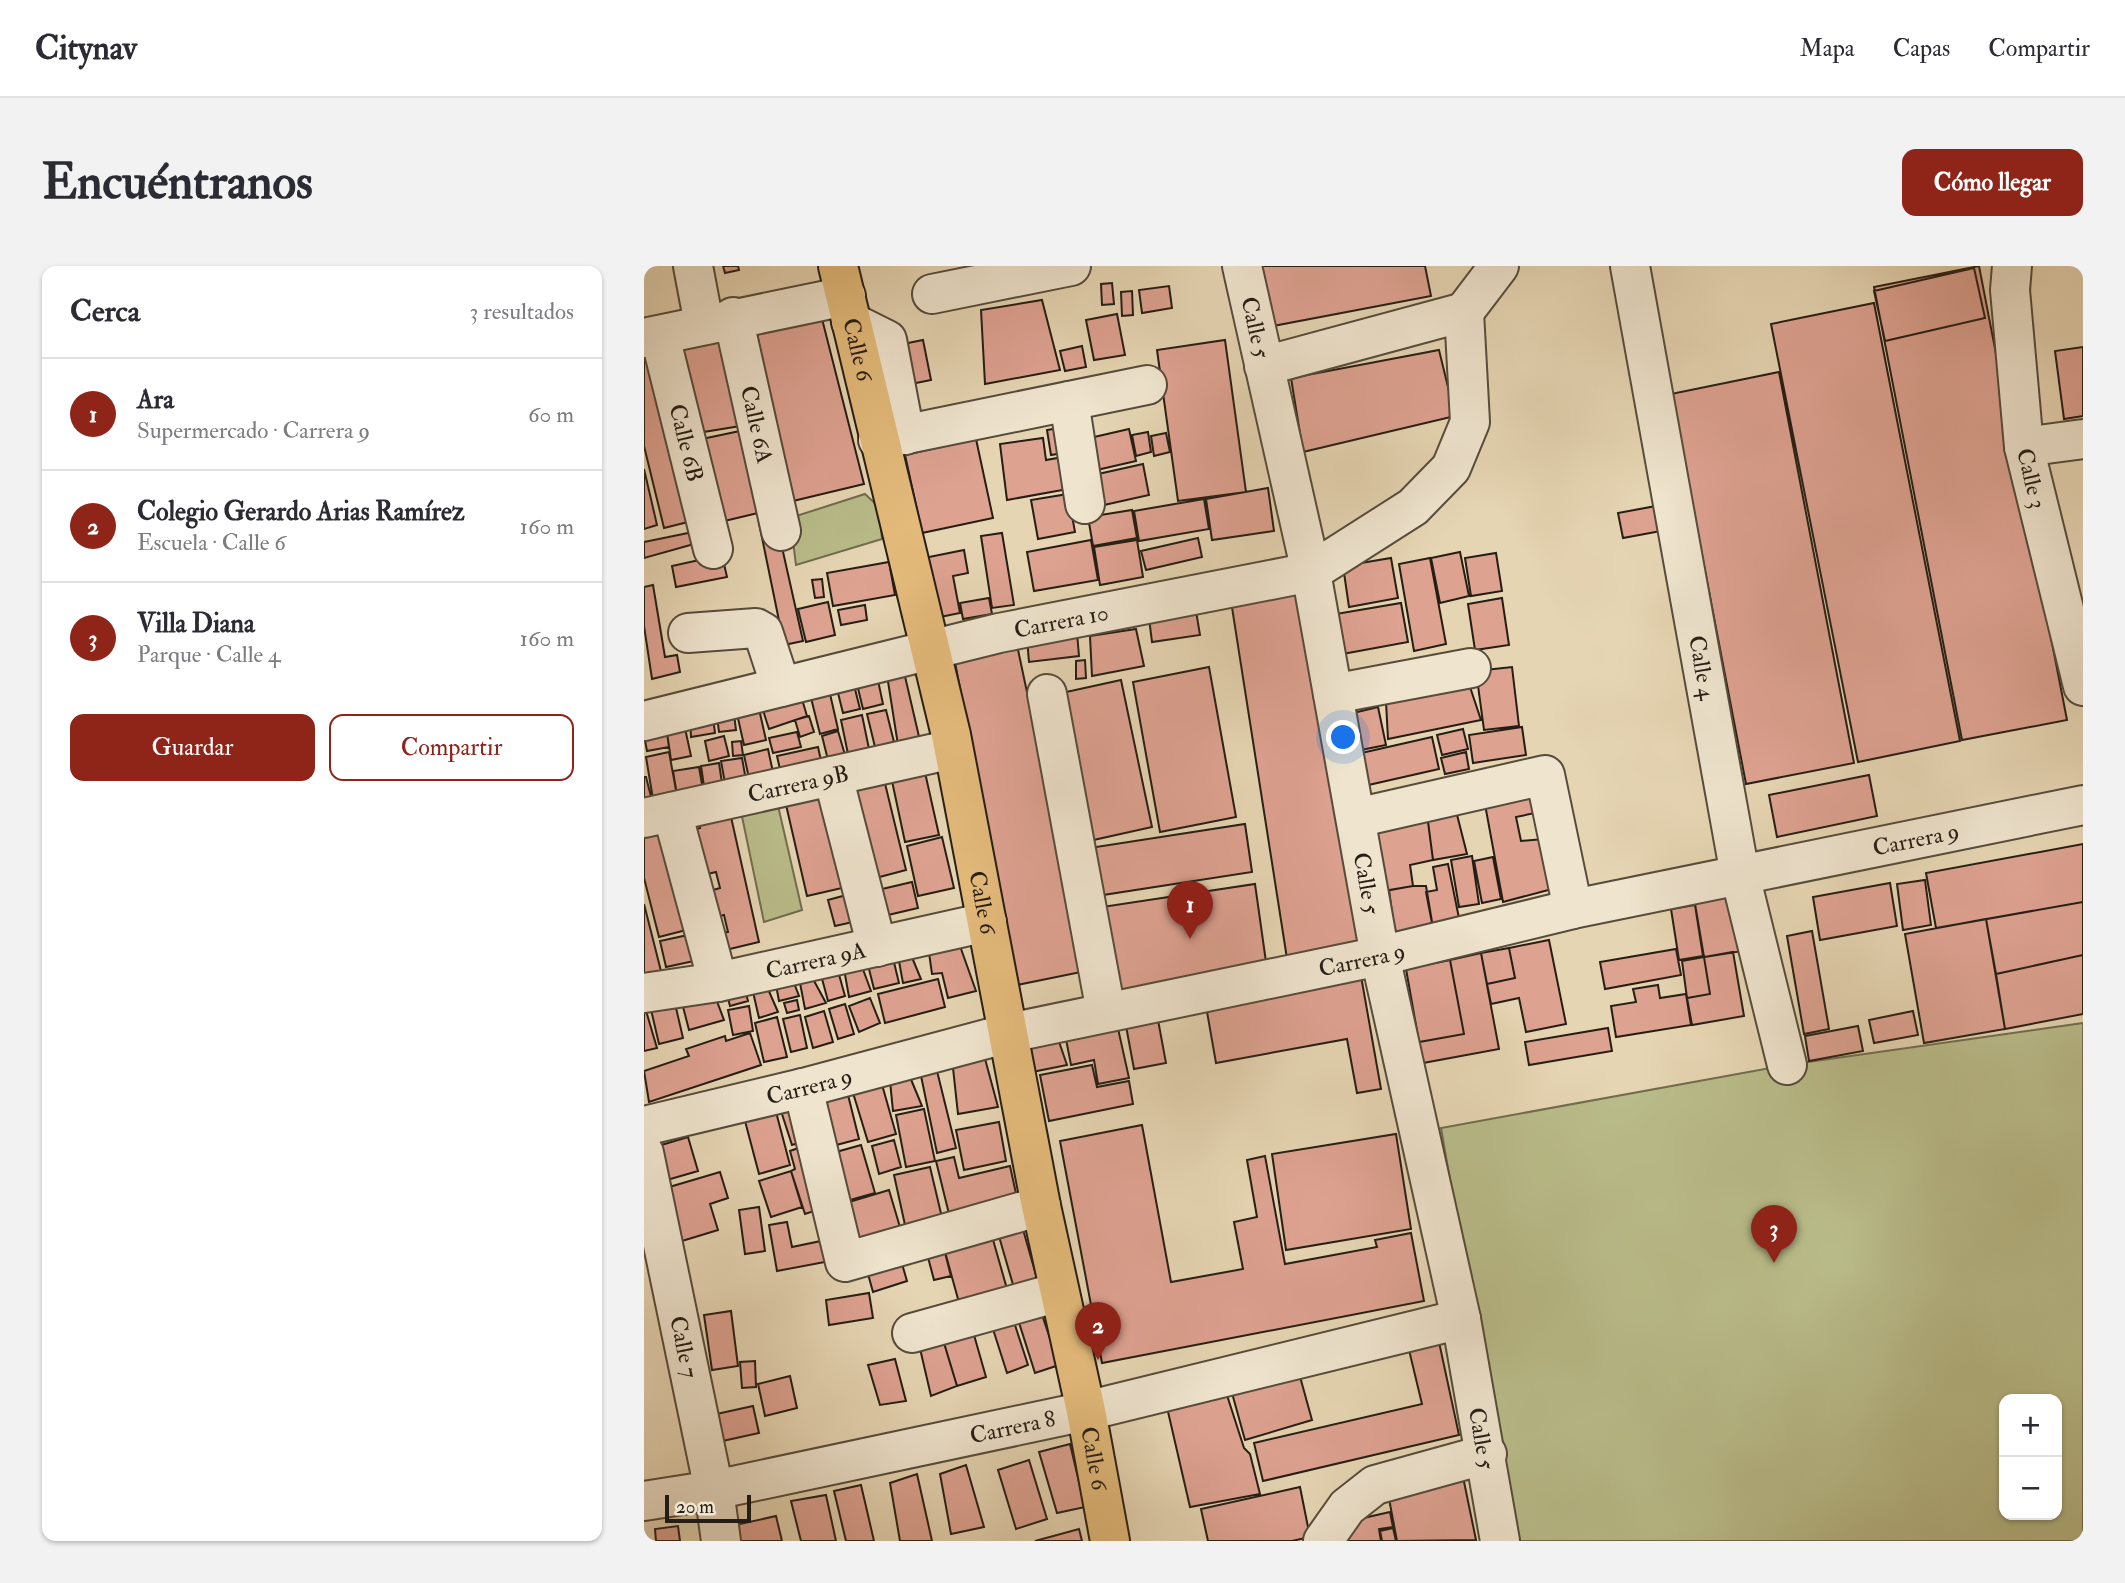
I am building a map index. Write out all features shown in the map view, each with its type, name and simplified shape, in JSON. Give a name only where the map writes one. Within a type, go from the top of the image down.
[{"type":"main road","name":"Calle 6","points":[[845,295],[891,437],[1041,1206],[1086,1411],[1110,1541]]},
{"type":"street","name":"Calle 6A","points":[[693,266],[719,321],[782,531]]},
{"type":"street","points":[[932,294],[1071,266]]},
{"type":"street","name":"Calle 5","points":[[1242,266],[1311,572],[1380,956],[1461,1319],[1487,1454],[1500,1541]]},
{"type":"street","points":[[1264,366],[1464,312],[1499,266]]},
{"type":"street","name":"Calle 4","points":[[1630,266],[1740,875],[1787,1065]]},
{"type":"street","name":"Calle 3","points":[[2012,266],[2010,290],[2024,447],[2083,687]]},
{"type":"street","points":[[652,337],[845,295]]},
{"type":"street","name":"Carrera 10","points":[[644,721],[931,649],[1311,572],[1413,507],[1451,468],[1470,422],[1464,312]]},
{"type":"street","name":"Calle 6B","points":[[652,337],[713,549]]},
{"type":"street","points":[[891,437],[1147,385]]},
{"type":"street","points":[[1069,401],[1085,504]]},
{"type":"street","points":[[2024,447],[2083,439]]},
{"type":"street","points":[[688,633],[756,628],[763,632],[781,687]]},
{"type":"street","points":[[1333,694],[1471,668]]},
{"type":"street","points":[[1047,694],[1106,1012]]},
{"type":"street","name":"Carrera 9B","points":[[658,815],[953,749]]},
{"type":"street","points":[[1356,818],[1545,775],[1573,909]]},
{"type":"street","points":[[832,776],[877,947]]},
{"type":"street","name":"Carrera 9","points":[[644,1126],[803,1088],[1009,1033],[1380,956],[1573,909],[2083,805]]},
{"type":"street","points":[[658,815],[718,982]]},
{"type":"street","name":"Carrera 9A","points":[[644,993],[718,982],[987,922]]},
{"type":"street","points":[[803,1088],[845,1262],[1041,1206]]},
{"type":"street","name":"Calle 7","points":[[644,1153],[714,1490],[721,1541]]},
{"type":"street","points":[[912,1333],[1059,1292]]},
{"type":"street","name":"Carrera 8","points":[[644,1501],[714,1490],[1086,1411],[1461,1319]]},
{"type":"street","points":[[1323,1541],[1347,1507],[1375,1485],[1487,1454]]},
{"type":"green space","points":[[865,494],[879,507],[882,539],[796,565],[790,518]]},
{"type":"green space","points":[[776,797],[802,910],[764,922],[740,807]]},
{"type":"green space","points":[[2083,1023],[2083,1541],[1512,1541],[1441,1128],[1787,1065]]},
{"type":"building","points":[[723,266],[738,266],[739,270],[725,273]]},
{"type":"building","points":[[1262,266],[1425,266],[1431,296],[1273,326]]},
{"type":"building","points":[[1979,266],[2067,720],[1962,740],[1874,287]]},
{"type":"building","points":[[1974,268],[1985,318],[1885,341],[1874,291]]},
{"type":"building","points":[[1112,283],[1114,304],[1102,305],[1101,284]]},
{"type":"building","points":[[1169,286],[1172,308],[1142,313],[1139,290]]},
{"type":"building","points":[[1132,291],[1133,315],[1122,316],[1121,292]]},
{"type":"building","points":[[1042,300],[1060,370],[985,384],[981,310]]},
{"type":"building","points":[[1874,303],[1960,741],[1858,762],[1771,324]]},
{"type":"building","points":[[820,311],[864,484],[793,501],[755,325]]},
{"type":"building","points":[[1117,314],[1125,355],[1094,360],[1086,320]]},
{"type":"building","points":[[716,328],[727,377],[742,373],[753,424],[691,434],[670,339]]},
{"type":"building","points":[[923,340],[931,380],[901,386],[893,346]]},
{"type":"building","points":[[1225,340],[1246,492],[1178,501],[1157,350]]},
{"type":"building","points":[[644,341],[696,520],[664,528],[644,446]]},
{"type":"building","points":[[1082,346],[1086,367],[1065,371],[1060,351]]},
{"type":"building","points":[[2083,347],[2083,416],[2064,419],[2055,351]]},
{"type":"building","points":[[1439,350],[1455,416],[1303,452],[1291,378]]},
{"type":"building","points":[[1779,372],[1854,763],[1746,784],[1671,394]]},
{"type":"building","points":[[1059,428],[1063,453],[1051,455],[1047,430]]},
{"type":"building","points":[[1129,429],[1136,461],[1088,472],[1081,440]]},
{"type":"building","points":[[740,431],[758,513],[716,523],[697,440]]},
{"type":"building","points":[[1148,432],[1151,452],[1136,456],[1132,435]]},
{"type":"building","points":[[1166,433],[1170,452],[1154,456],[1151,436]]},
{"type":"building","points":[[1043,438],[1046,460],[1063,457],[1068,489],[1007,500],[1000,444]]},
{"type":"building","points":[[976,439],[993,518],[922,533],[905,455]]},
{"type":"building","points":[[1143,464],[1149,495],[1095,507],[1089,476]]},
{"type":"building","points":[[644,469],[657,525],[644,529]]},
{"type":"building","points":[[1268,488],[1274,531],[1212,540],[1206,499]]},
{"type":"building","points":[[1068,494],[1075,532],[1038,539],[1031,500]]},
{"type":"building","points":[[1204,499],[1209,529],[1139,541],[1134,511]]},
{"type":"building","points":[[1656,506],[1661,531],[1623,538],[1618,513]]},
{"type":"building","points":[[1132,510],[1137,538],[1093,546],[1088,517]]},
{"type":"building","points":[[775,516],[803,641],[784,645],[758,518]]},
{"type":"building","points":[[693,532],[694,544],[644,558],[644,542]]},
{"type":"building","points":[[1002,533],[1014,605],[992,608],[981,536]]},
{"type":"building","points":[[1198,538],[1202,557],[1146,570],[1141,551]]},
{"type":"building","points":[[1091,540],[1098,580],[1034,591],[1027,552]]},
{"type":"building","points":[[1137,540],[1143,577],[1100,585],[1094,547]]},
{"type":"building","points":[[964,550],[968,573],[953,576],[960,613],[935,618],[924,558]]},
{"type":"building","points":[[1460,552],[1469,596],[1440,603],[1431,558]]},
{"type":"building","points":[[1496,553],[1502,591],[1471,596],[1465,558]]},
{"type":"building","points":[[722,555],[727,577],[676,587],[672,566]]},
{"type":"building","points":[[1391,558],[1398,598],[1349,607],[1343,566]]},
{"type":"building","points":[[1430,558],[1446,644],[1414,651],[1399,564]]},
{"type":"building","points":[[889,562],[895,595],[833,606],[827,573]]},
{"type":"building","points":[[822,579],[824,597],[815,598],[812,580]]},
{"type":"building","points":[[653,585],[665,657],[677,655],[680,672],[652,679],[644,626],[644,587]]},
{"type":"building","points":[[1302,589],[1360,954],[1288,965],[1231,601]]},
{"type":"building","points":[[989,598],[992,614],[963,619],[960,603]]},
{"type":"building","points":[[1502,598],[1509,645],[1475,650],[1468,604]]},
{"type":"building","points":[[828,602],[835,635],[806,642],[798,609]]},
{"type":"building","points":[[1401,603],[1408,642],[1337,655],[1330,615]]},
{"type":"building","points":[[865,605],[867,620],[841,625],[838,610]]},
{"type":"building","points":[[1196,611],[1200,635],[1152,642],[1149,618]]},
{"type":"building","points":[[1136,629],[1144,666],[1092,676],[1090,636]]},
{"type":"building","points":[[1077,633],[1079,656],[1029,662],[1027,639]]},
{"type":"building","points":[[1017,645],[1086,971],[1017,985],[954,657]]},
{"type":"building","points":[[1085,660],[1086,678],[1076,679],[1076,661]]},
{"type":"building","points":[[1209,667],[1236,817],[1160,832],[1133,682]]},
{"type":"building","points":[[1512,667],[1519,726],[1484,730],[1476,671]]},
{"type":"building","points":[[876,671],[883,704],[863,709],[855,676]]},
{"type":"building","points":[[904,672],[920,741],[898,745],[887,675]]},
{"type":"building","points":[[852,677],[860,709],[843,713],[835,681]]},
{"type":"building","points":[[1121,680],[1152,827],[1089,841],[1057,694]]},
{"type":"building","points":[[1469,684],[1481,720],[1388,739],[1386,702]]},
{"type":"building","points":[[828,685],[838,729],[820,734],[809,690]]},
{"type":"building","points":[[799,689],[807,716],[769,729],[760,701]]},
{"type":"building","points":[[757,700],[766,740],[744,745],[735,705]]},
{"type":"building","points":[[733,706],[736,730],[719,732],[716,709]]},
{"type":"building","points":[[1378,707],[1386,745],[1356,751],[1349,714]]},
{"type":"building","points":[[712,710],[715,733],[691,737],[690,715]]},
{"type":"building","points":[[886,710],[894,742],[875,747],[867,714]]},
{"type":"building","points":[[862,715],[869,749],[848,754],[841,720]]},
{"type":"building","points":[[809,716],[814,732],[800,737],[795,720]]},
{"type":"building","points":[[683,719],[691,756],[671,760],[666,726]]},
{"type":"building","points":[[666,726],[669,747],[647,751],[644,735]]},
{"type":"building","points":[[1522,727],[1526,755],[1473,763],[1469,735]]},
{"type":"building","points":[[1463,729],[1468,749],[1442,755],[1437,735]]},
{"type":"building","points":[[838,731],[845,755],[828,760],[822,736]]},
{"type":"building","points":[[797,732],[801,747],[773,753],[769,738]]},
{"type":"building","points":[[724,736],[729,756],[709,761],[705,741]]},
{"type":"building","points":[[1432,737],[1439,769],[1364,786],[1357,754]]},
{"type":"building","points":[[741,741],[743,755],[733,756],[732,742]]},
{"type":"building","points":[[818,747],[822,765],[781,774],[777,756]]},
{"type":"building","points":[[768,749],[774,777],[750,783],[744,755]]},
{"type":"building","points":[[669,752],[678,801],[654,805],[646,757]]},
{"type":"building","points":[[1466,752],[1469,769],[1445,774],[1441,758]]},
{"type":"building","points":[[742,758],[747,786],[726,789],[721,761]]},
{"type":"building","points":[[922,759],[939,835],[905,842],[889,767]]},
{"type":"building","points":[[719,763],[723,790],[705,793],[701,766]]},
{"type":"building","points":[[699,767],[704,796],[678,801],[673,771]]},
{"type":"building","points":[[881,767],[906,870],[872,879],[847,776]]},
{"type":"building","points":[[1869,775],[1877,816],[1777,837],[1769,795]]},
{"type":"building","points":[[644,777],[655,812],[644,815]]},
{"type":"building","points":[[819,788],[842,888],[807,896],[784,796]]},
{"type":"building","points":[[1535,789],[1540,812],[1516,817],[1521,841],[1544,839],[1552,889],[1503,902],[1484,799]]},
{"type":"building","points":[[1454,803],[1467,854],[1433,860],[1427,814]]},
{"type":"building","points":[[729,808],[759,942],[717,952],[713,935],[728,932],[724,915],[712,918],[706,892],[720,888],[716,872],[699,876],[688,831],[700,828],[697,815]]},
{"type":"building","points":[[1427,814],[1433,860],[1410,865],[1413,886],[1379,892],[1366,822]]},
{"type":"building","points":[[667,823],[694,928],[659,937],[644,878],[644,829]]},
{"type":"building","points":[[1245,824],[1252,872],[1090,897],[1083,849]]},
{"type":"building","points":[[942,837],[954,888],[918,896],[907,846]]},
{"type":"building","points":[[2083,844],[2083,902],[1936,928],[1926,873]]},
{"type":"building","points":[[1472,856],[1479,904],[1459,907],[1451,860]]},
{"type":"building","points":[[1493,857],[1501,899],[1482,903],[1474,861]]},
{"type":"building","points":[[1448,864],[1460,923],[1433,928],[1426,892],[1437,890],[1433,867]]},
{"type":"building","points":[[1925,880],[1931,925],[1903,930],[1897,884]]},
{"type":"building","points":[[912,882],[918,908],[888,915],[882,889]]},
{"type":"building","points":[[1890,883],[1897,926],[1820,940],[1813,897]]},
{"type":"building","points":[[1255,884],[1267,969],[1114,991],[1102,907]]},
{"type":"building","points":[[1426,886],[1433,928],[1395,935],[1389,890]]},
{"type":"building","points":[[1740,891],[1749,950],[1704,957],[1694,898]]},
{"type":"building","points":[[850,894],[857,921],[835,926],[828,900]]},
{"type":"building","points":[[2083,902],[2083,955],[1996,974],[1986,919]]},
{"type":"building","points":[[644,904],[663,979],[644,984]]},
{"type":"building","points":[[1695,905],[1703,956],[1679,960],[1671,909]]},
{"type":"building","points":[[1986,919],[2005,1029],[1924,1043],[1905,934]]},
{"type":"building","points":[[1812,931],[1829,1029],[1804,1034],[1787,936]]},
{"type":"building","points":[[688,935],[694,961],[666,967],[660,941]]},
{"type":"building","points":[[1549,940],[1566,1024],[1526,1032],[1519,998],[1491,1004],[1487,984],[1515,978],[1509,948]]},
{"type":"building","points":[[960,946],[976,991],[948,998],[942,973],[932,974],[929,953]]},
{"type":"building","points":[[1509,948],[1515,978],[1487,984],[1481,953]]},
{"type":"building","points":[[1676,949],[1681,975],[1605,989],[1600,962]]},
{"type":"building","points":[[891,950],[899,983],[874,989],[866,957]]},
{"type":"building","points":[[1733,952],[1744,1016],[1692,1025],[1687,998],[1710,994],[1704,957]]},
{"type":"building","points":[[1481,953],[1499,1049],[1423,1063],[1419,1042],[1464,1034],[1450,960]]},
{"type":"building","points":[[911,955],[921,979],[903,983],[898,956]]},
{"type":"building","points":[[2083,955],[2083,1014],[2005,1029],[1996,974]]},
{"type":"building","points":[[1704,957],[1710,994],[1687,998],[1682,961]]},
{"type":"building","points":[[1450,960],[1464,1034],[1419,1042],[1406,969]]},
{"type":"building","points":[[861,964],[871,991],[849,997],[844,969]]},
{"type":"building","points":[[838,971],[845,996],[828,1001],[821,975]]},
{"type":"building","points":[[1361,976],[1381,1089],[1357,1093],[1347,1039],[1216,1063],[1206,1006]]},
{"type":"building","points":[[813,979],[826,1003],[805,1009],[800,983]]},
{"type":"building","points":[[938,979],[945,1007],[885,1023],[878,994]]},
{"type":"building","points":[[743,983],[748,1001],[730,1006],[725,987]]},
{"type":"building","points":[[794,983],[799,996],[779,1001],[776,985]]},
{"type":"building","points":[[1658,985],[1660,998],[1686,994],[1691,1025],[1616,1037],[1611,1006],[1636,1002],[1633,989]]},
{"type":"building","points":[[712,988],[724,1020],[689,1030],[681,999]]},
{"type":"building","points":[[768,989],[778,1012],[759,1018],[753,992]]},
{"type":"building","points":[[673,995],[683,1038],[659,1044],[649,1001]]},
{"type":"building","points":[[870,998],[880,1023],[859,1032],[849,1006]]},
{"type":"building","points":[[797,1000],[799,1010],[787,1013],[784,1003]]},
{"type":"building","points":[[644,1004],[657,1048],[644,1051]]},
{"type":"building","points":[[845,1004],[854,1034],[838,1039],[829,1009]]},
{"type":"building","points":[[749,1006],[753,1031],[733,1035],[728,1010]]},
{"type":"building","points":[[824,1011],[833,1042],[813,1048],[805,1017]]},
{"type":"building","points":[[1913,1011],[1918,1035],[1874,1043],[1869,1020]]},
{"type":"building","points":[[800,1015],[807,1048],[791,1052],[783,1019]]},
{"type":"building","points":[[777,1017],[787,1057],[764,1062],[755,1023]]},
{"type":"building","points":[[1158,1020],[1166,1063],[1134,1069],[1126,1026]]},
{"type":"building","points":[[1117,1024],[1129,1078],[1098,1084],[1094,1060],[1071,1065],[1064,1029]]},
{"type":"building","points":[[1858,1026],[1863,1051],[1809,1061],[1805,1036]]},
{"type":"building","points":[[1608,1028],[1612,1051],[1529,1065],[1525,1042]]},
{"type":"building","points":[[750,1033],[761,1065],[649,1102],[644,1071],[689,1056],[686,1049],[725,1036],[726,1041]]},
{"type":"building","points":[[1056,1033],[1067,1065],[1032,1072],[1025,1040]]},
{"type":"building","points":[[984,1055],[998,1107],[958,1114],[953,1068]]},
{"type":"building","points":[[1092,1065],[1097,1087],[1129,1081],[1133,1104],[1049,1121],[1040,1075]]},
{"type":"building","points":[[936,1067],[956,1148],[937,1153],[920,1071]]},
{"type":"building","points":[[879,1074],[896,1134],[868,1142],[850,1083]]},
{"type":"building","points":[[910,1077],[922,1106],[893,1111],[890,1081]]},
{"type":"building","points":[[846,1087],[859,1139],[825,1148],[811,1097]]},
{"type":"building","points":[[804,1104],[814,1138],[792,1145],[781,1111]]},
{"type":"building","points":[[924,1109],[935,1161],[906,1167],[896,1115]]},
{"type":"building","points":[[776,1112],[790,1165],[759,1174],[745,1121]]},
{"type":"building","points":[[999,1122],[1006,1161],[964,1170],[956,1130]]},
{"type":"building","points":[[1142,1125],[1171,1282],[1243,1269],[1234,1222],[1257,1217],[1247,1160],[1265,1156],[1285,1264],[1377,1247],[1375,1240],[1411,1233],[1424,1301],[1102,1363],[1060,1141]]},
{"type":"building","points":[[1396,1134],[1411,1229],[1286,1250],[1272,1154]]},
{"type":"building","points":[[688,1137],[698,1171],[667,1180],[658,1146]]},
{"type":"building","points":[[894,1140],[901,1167],[879,1174],[872,1146]]},
{"type":"building","points":[[861,1145],[875,1193],[843,1202],[829,1154]]},
{"type":"building","points":[[804,1146],[826,1207],[805,1214],[791,1171],[795,1169],[790,1151]]},
{"type":"building","points":[[954,1157],[959,1178],[1010,1166],[1017,1198],[949,1214],[936,1161]]},
{"type":"building","points":[[930,1167],[944,1226],[907,1234],[894,1175]]},
{"type":"building","points":[[791,1171],[802,1207],[771,1217],[759,1181]]},
{"type":"building","points":[[720,1172],[728,1198],[710,1204],[718,1230],[682,1241],[666,1188]]},
{"type":"building","points":[[889,1190],[905,1244],[854,1259],[839,1205]]},
{"type":"building","points":[[759,1207],[765,1251],[745,1254],[739,1210]]},
{"type":"building","points":[[787,1222],[792,1247],[821,1241],[825,1262],[777,1271],[769,1225]]},
{"type":"building","points":[[988,1222],[1011,1303],[963,1317],[942,1241]]},
{"type":"building","points":[[1022,1226],[1040,1289],[1016,1295],[998,1233]]},
{"type":"building","points":[[942,1241],[951,1276],[934,1280],[925,1246]]},
{"type":"building","points":[[900,1257],[907,1281],[873,1292],[866,1267]]},
{"type":"building","points":[[869,1293],[873,1318],[829,1325],[826,1300]]},
{"type":"building","points":[[1038,1303],[1059,1365],[1035,1373],[1015,1310]]},
{"type":"building","points":[[731,1311],[738,1366],[712,1370],[704,1315]]},
{"type":"building","points":[[1013,1319],[1028,1365],[1007,1373],[992,1326]]},
{"type":"building","points":[[941,1333],[957,1386],[931,1396],[918,1340]]},
{"type":"building","points":[[941,1333],[974,1335],[986,1377],[957,1386]]},
{"type":"building","points":[[1439,1342],[1459,1435],[1263,1481],[1254,1443],[1422,1404],[1409,1350]]},
{"type":"building","points":[[895,1359],[906,1401],[880,1405],[868,1365]]},
{"type":"building","points":[[755,1361],[756,1387],[742,1388],[740,1362]]},
{"type":"building","points":[[1299,1373],[1312,1420],[1245,1440],[1232,1393]]},
{"type":"building","points":[[790,1376],[797,1408],[765,1416],[758,1384]]},
{"type":"building","points":[[1225,1389],[1244,1448],[1250,1454],[1260,1494],[1190,1507],[1166,1403]]},
{"type":"building","points":[[753,1406],[759,1433],[718,1442],[712,1415]]},
{"type":"building","points":[[1070,1444],[1085,1507],[1057,1513],[1039,1452]]},
{"type":"building","points":[[1029,1460],[1047,1519],[1016,1529],[998,1470]]},
{"type":"building","points":[[966,1465],[984,1527],[951,1534],[940,1474]]},
{"type":"building","points":[[1462,1472],[1476,1540],[1397,1541],[1387,1488]]},
{"type":"building","points":[[917,1474],[932,1541],[900,1541],[890,1483]]},
{"type":"building","points":[[861,1485],[874,1541],[846,1541],[834,1491]]},
{"type":"building","points":[[1300,1487],[1310,1537],[1292,1541],[1208,1541],[1201,1509]]},
{"type":"building","points":[[826,1495],[836,1541],[801,1541],[791,1501]]},
{"type":"building","points":[[1390,1512],[1393,1527],[1379,1529],[1381,1541],[1346,1541],[1359,1519]]},
{"type":"building","points":[[776,1516],[782,1541],[734,1541],[731,1526]]},
{"type":"building","points":[[678,1526],[680,1541],[656,1541],[655,1529]]},
{"type":"building","points":[[1393,1528],[1396,1541],[1382,1541],[1380,1531]]},
{"type":"building","points":[[1079,1529],[1082,1541],[1035,1541]]},
{"type":"place","name":"Ara","points":[[1190,939]]},
{"type":"place","name":"Villa Diana","points":[[1774,1263]]},
{"type":"place","name":"Colegio Gerardo Arias Ramírez","points":[[1098,1360]]}]
